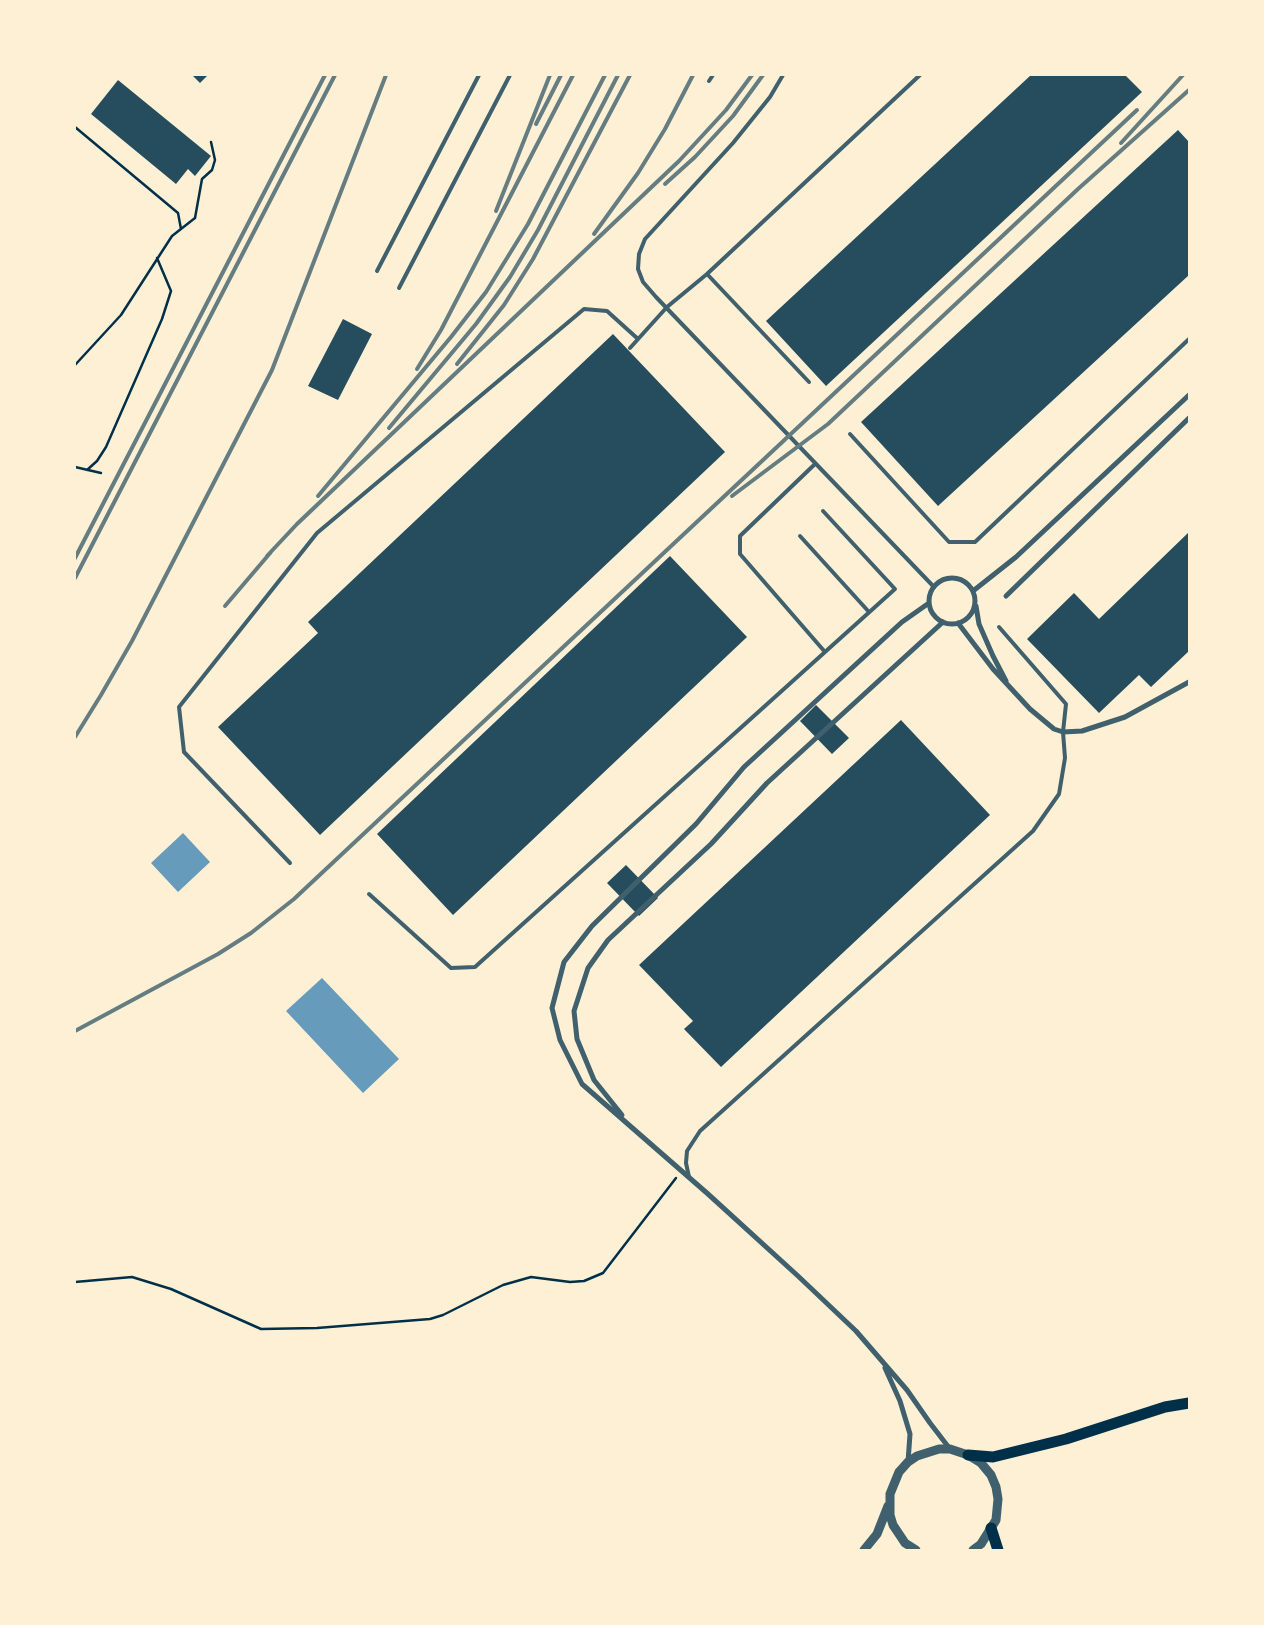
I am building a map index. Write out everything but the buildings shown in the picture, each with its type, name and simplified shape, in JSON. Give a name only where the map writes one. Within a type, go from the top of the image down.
[{"type":"highway","points":[[968,1455],[994,1457],[1066,1439],[1165,1407],[1189,1403]]},
{"type":"highway","points":[[991,1528],[998,1550]]},
{"type":"street","points":[[973,591],[1016,557],[1189,395]]},
{"type":"street","points":[[1006,596],[1189,418]]},
{"type":"street","points":[[975,604],[970,616],[953,624],[942,622],[936,617],[929,603],[934,587],[947,578],[962,580],[973,591],[979,624],[1010,688]]},
{"type":"street","points":[[929,603],[902,622],[744,767],[696,824],[592,926],[564,962],[552,1008],[560,1040],[582,1084],[682,1170],[848,1324],[907,1390],[950,1450]]},
{"type":"street","points":[[631,1125],[594,1080],[577,1039],[574,1011],[588,968],[608,940],[711,844],[767,783],[942,622]]},
{"type":"street","points":[[958,623],[993,670],[1030,709],[1062,732],[1082,731],[1125,717],[1189,682]]},
{"type":"street","points":[[883,1363],[900,1401],[910,1434],[908,1462]]},
{"type":"street","points":[[864,1550],[877,1534],[889,1503],[893,1484],[899,1472],[908,1462],[927,1452],[939,1449],[968,1455],[981,1463],[996,1487],[998,1510],[996,1520],[981,1544],[973,1550]]},
{"type":"street","points":[[889,1503],[890,1515],[899,1535],[905,1543],[916,1550]]},
{"type":"lane","points":[[377,271],[479,75]]},
{"type":"lane","points":[[399,288],[510,75]]},
{"type":"lane","points":[[709,81],[713,75]]},
{"type":"lane","points":[[784,75],[770,97],[733,143],[645,239],[639,254],[638,269],[643,282],[934,587]]},
{"type":"lane","points":[[630,348],[667,307],[707,274],[920,75]]},
{"type":"lane","points":[[707,274],[809,382]]},
{"type":"lane","points":[[290,863],[184,752],[179,707],[317,533],[584,309],[607,310],[638,339]]},
{"type":"lane","points":[[850,434],[949,542],[975,542],[1189,339]]},
{"type":"lane","points":[[815,464],[740,536],[740,554],[825,652]]},
{"type":"lane","points":[[369,894],[451,968],[475,967],[895,589],[823,511]]},
{"type":"lane","points":[[800,536],[869,612]]},
{"type":"lane","points":[[689,1177],[686,1164],[687,1151],[700,1131],[730,1106],[1033,831],[1059,794],[1065,758],[1062,732],[1066,704],[999,627]]},
{"type":"path","points":[[75,127],[178,213],[181,229]]},
{"type":"path","points":[[75,365],[121,315],[172,236],[195,218],[202,179],[212,170],[215,160],[211,142]]},
{"type":"path","points":[[87,470],[97,461],[106,447],[162,319],[170,291],[157,258]]},
{"type":"path","points":[[75,467],[101,473]]},
{"type":"path","points":[[75,1282],[132,1277],[171,1290],[261,1329],[317,1328],[430,1319],[443,1315],[503,1285],[531,1277],[570,1282],[584,1281],[603,1273],[682,1170]]},
{"type":"water","points":[[183,833],[210,862],[178,892],[151,863]]},
{"type":"water","points":[[322,978],[399,1059],[363,1093],[286,1011]]},
{"type":"railway","points":[[75,558],[325,75]]},
{"type":"railway","points":[[75,578],[335,75]]},
{"type":"railway","points":[[75,737],[132,641],[272,370],[386,75]]},
{"type":"railway","points":[[496,211],[550,75]]},
{"type":"railway","points":[[536,124],[561,75]]},
{"type":"railway","points":[[417,369],[441,330],[573,75]]},
{"type":"railway","points":[[318,496],[451,337],[486,292],[528,224],[605,75]]},
{"type":"railway","points":[[389,428],[476,324],[510,277],[538,230],[618,75]]},
{"type":"railway","points":[[457,364],[504,305],[533,259],[630,75]]},
{"type":"railway","points":[[594,234],[638,173],[665,129],[693,75]]},
{"type":"railway","points":[[267,556],[297,524],[679,161],[726,110],[752,75]]},
{"type":"railway","points":[[665,184],[695,157],[733,116],[763,75]]},
{"type":"railway","points":[[1121,143],[1183,75]]},
{"type":"railway","points":[[732,496],[828,424],[1078,189],[1189,90]]},
{"type":"railway","points":[[75,1031],[218,954],[251,933],[294,899],[1137,110]]},
{"type":"railway","points":[[225,606],[271,552]]}]
